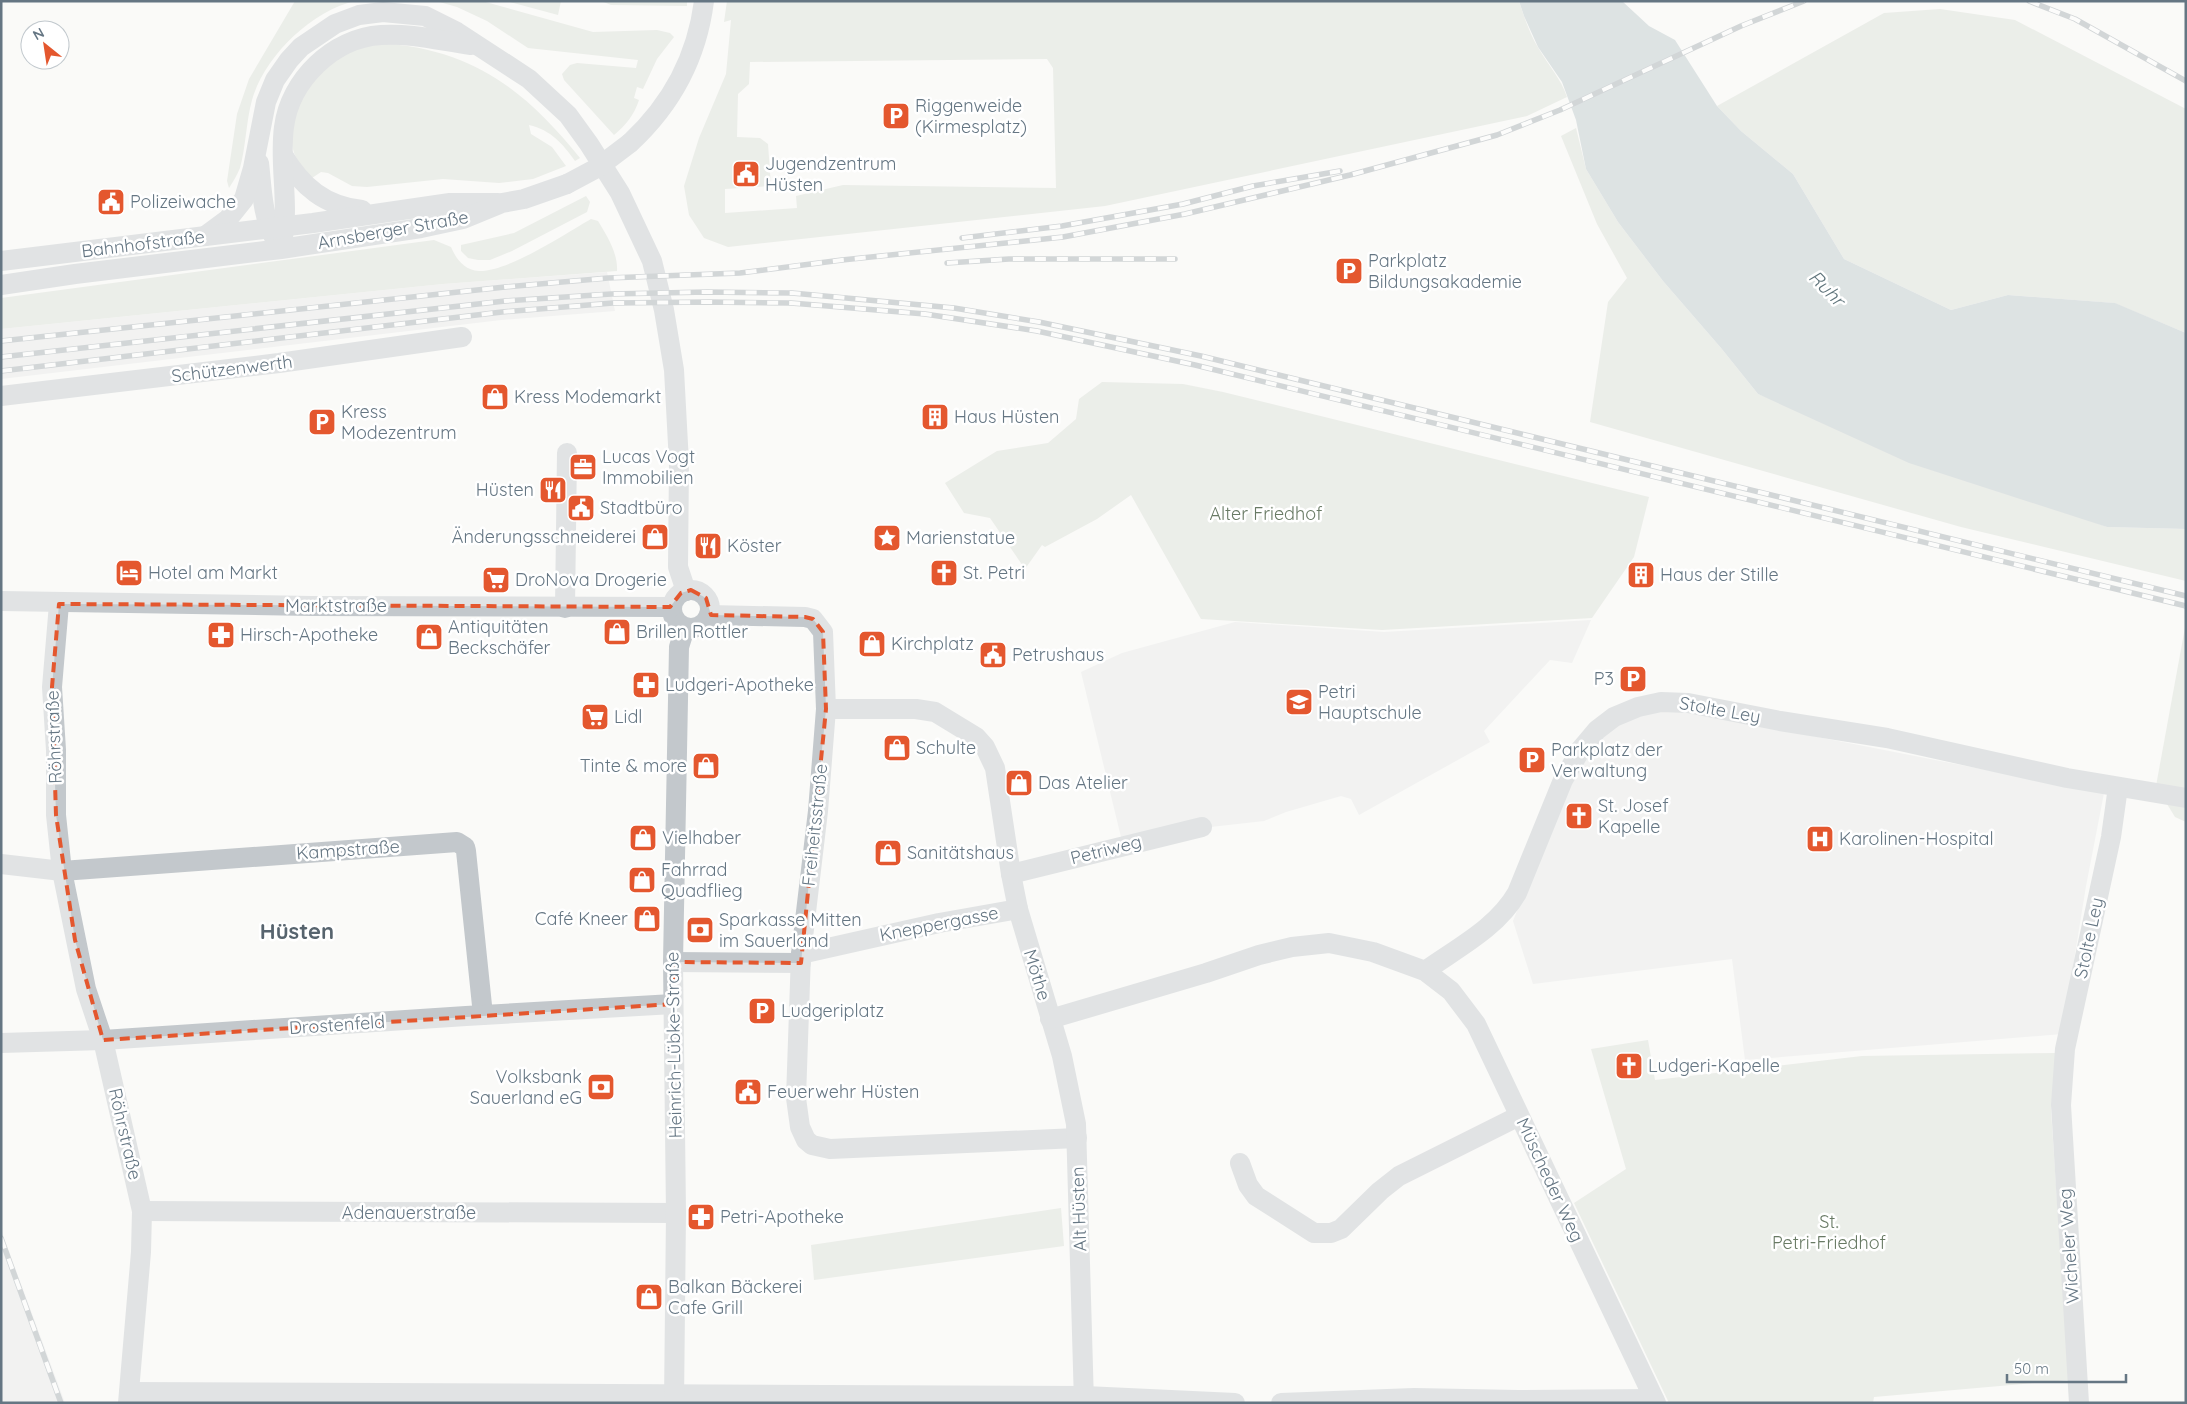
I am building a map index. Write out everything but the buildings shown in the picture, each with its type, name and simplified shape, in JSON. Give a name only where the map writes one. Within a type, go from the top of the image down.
[{"type":"street","name":"Arnsberger Straße","points":[[277,227],[459,202],[502,203],[524,199],[568,184],[597,168],[630,143],[656,117],[675,89],[693,49],[704,4]]},
{"type":"street","points":[[205,236],[228,219],[244,199],[258,146],[266,102],[281,71],[302,47],[335,24],[372,13],[410,13],[442,23],[529,79],[568,115],[589,144],[617,189],[652,261],[664,310],[674,370],[679,463],[678,567],[686,591]]},
{"type":"street","points":[[277,227],[286,200],[283,155],[284,127],[296,90],[311,69],[332,52],[356,40],[378,35],[390,34],[480,47]]},
{"type":"street","points":[[258,146],[265,212],[277,227],[281,249]]},
{"type":"street","name":"Arnsberger Straße","points":[[283,155],[299,179],[319,197],[344,207],[379,212]]},
{"type":"street","name":"Arnsberger Straße","points":[[281,249],[449,223],[473,216],[502,203]]},
{"type":"street","name":"Bahnhofstraße","points":[[1,261],[277,227]]},
{"type":"street","name":"Bahnhofstraße","points":[[1,285],[281,249]]},
{"type":"street","name":"Schützenwerth","points":[[1,396],[279,363],[462,337]]},
{"type":"street","points":[[565,608],[567,453]]},
{"type":"street","points":[[686,591],[697,591],[706,598],[710,609],[709,615],[702,625],[697,627],[685,628],[675,620],[672,607],[676,597],[686,591]]},
{"type":"street","name":"Marktstraße","points":[[1,601],[59,604],[565,608],[672,607]]},
{"type":"street","name":"Röhrstraße","points":[[59,604],[52,687],[56,750],[56,815],[62,871],[86,989],[103,1040],[142,1212],[141,1252],[129,1397]]},
{"type":"street","name":"Freiheitsstraße","points":[[709,615],[805,617],[814,619],[823,632],[826,709],[818,811],[801,958],[797,1050],[797,1115],[802,1135],[812,1145],[830,1149],[1077,1138]]},
{"type":"street","name":"Heinrich-Lübke-Straße","points":[[674,1399],[676,1213],[673,962],[679,648],[685,628]]},
{"type":"street","name":"Stolte Ley","points":[[1425,971],[1494,922],[1507,910],[1517,893],[1563,780],[1588,740],[1614,717],[1650,704],[1680,702],[1780,721],[1887,738],[2067,778],[2186,798]]},
{"type":"street","name":"Möthe","points":[[826,709],[925,710],[935,712],[976,737],[991,759],[997,774],[1011,874],[1018,909],[1050,1018],[1206,973],[1259,955],[1311,944],[1340,944],[1373,952],[1425,971]]},
{"type":"street","name":"Stolte Ley","points":[[2062,1089],[2066,1049],[2111,837],[2118,787]]},
{"type":"street","name":"Petriweg","points":[[1011,874],[1202,827]]},
{"type":"street","name":"Kampstraße","points":[[62,871],[457,842],[465,847],[466,851],[483,1015]]},
{"type":"street","points":[[1,864],[62,871]]},
{"type":"street","name":"Kneppergasse","points":[[801,958],[939,923],[1018,909]]},
{"type":"street","points":[[673,962],[801,958]]},
{"type":"street","name":"Müscheder Weg","points":[[1425,971],[1451,991],[1469,1013],[1482,1036],[1655,1401]]},
{"type":"street","name":"Drostenfeld","points":[[1,1043],[103,1040],[674,1004]]},
{"type":"street","name":"Alt Hüsten","points":[[1050,1018],[1067,1074],[1077,1138],[1084,1400]]},
{"type":"street","name":"Wicheler Weg","points":[[2062,1089],[2061,1118],[2079,1403]]},
{"type":"street","points":[[1240,1163],[1248,1185],[1256,1196],[1314,1233],[1331,1233],[1341,1229],[1399,1176],[1519,1116]]},
{"type":"street","name":"Adenauerstraße","points":[[142,1212],[676,1213]]},
{"type":"street","points":[[129,1397],[1084,1400],[1236,1403]]},
{"type":"street","points":[[1281,1403],[1414,1400],[1655,1401]]},
{"type":"highlighted area","points":[[691,590],[706,598],[711,615],[805,617],[813,619],[823,632],[826,709],[801,963],[673,962],[673,1004],[103,1040],[75,940],[56,815],[52,687],[59,604],[670,607],[681,593]]},
{"type":"shaded area","points":[[607,272],[615,311],[501,320],[1,379],[1,329],[443,284]]},
{"type":"shaded area","name":"Petri Hauptschule","points":[[1591,620],[1572,663],[1550,660],[1484,731],[1490,742],[1359,815],[1351,799],[1341,796],[1286,812],[1264,821],[1121,837],[1081,672],[1122,653],[1235,622],[1384,632]]},
{"type":"shaded area","name":"Karolinen-Hospital","points":[[1659,706],[2104,793],[2086,886],[2062,1034],[1745,1060],[1732,959],[1533,984],[1513,921],[1572,773],[1618,721]]},
{"type":"shaded area","points":[[1,1230],[65,1403],[1,1402]]},
{"type":"green space","points":[[295,1],[355,1],[338,6],[306,25],[278,52],[267,68],[252,100],[240,168],[229,188],[227,181],[237,114],[249,79]]},
{"type":"green space","points":[[436,1],[482,1],[593,32],[657,30],[670,33],[674,37],[657,59],[643,89],[637,87],[634,98],[639,100],[635,110],[614,135],[564,80],[562,74],[570,65],[577,63],[636,68],[638,60],[528,48],[487,21],[457,7]]},
{"type":"green space","points":[[506,1],[561,1],[558,15]]},
{"type":"green space","points":[[601,1],[687,1],[687,6],[611,5]]},
{"type":"green space","points":[[727,1],[1519,1],[1533,38],[1558,78],[1567,97],[1527,116],[1105,206],[728,247],[704,238],[689,215],[684,186],[699,138],[726,74],[731,20],[724,22]],"holes":[[[1047,59],[1053,68],[1056,188],[843,185],[796,196],[797,208],[725,213],[725,189],[771,186],[768,144],[760,138],[737,137],[738,94],[749,84],[750,62]]]},
{"type":"green space","points":[[1940,9],[2015,20],[2186,109],[2186,333],[2114,303],[2008,295],[1951,310],[1844,259],[1793,174],[1741,131],[1717,106],[1884,13]]},
{"type":"green space","points":[[380,43],[413,47],[442,54],[469,64],[494,77],[538,112],[580,158],[575,161],[556,138],[544,130],[529,125],[531,134],[552,147],[566,166],[533,179],[499,183],[443,179],[367,187],[352,186],[328,173],[321,172],[312,178],[294,153],[293,122],[298,106],[316,78],[340,57],[354,50]]},
{"type":"green space","points":[[1576,128],[1586,169],[1618,222],[1663,281],[1758,394],[2107,527],[2186,529],[2186,581],[1961,527],[1590,422],[1608,302],[1627,278],[1597,224],[1561,136]]},
{"type":"green space","points":[[586,196],[590,202],[587,212],[512,251],[490,260],[478,260],[468,258],[461,251],[461,245],[514,233]]},
{"type":"green space","points":[[591,219],[598,221],[614,251],[617,271],[443,284],[1,329],[1,298],[434,240],[451,247],[458,260],[469,269],[479,271],[491,270],[536,251]]},
{"type":"green space","name":"Alter Friedhof","points":[[1102,382],[1183,384],[1223,392],[1649,497],[1634,557],[1592,618],[1382,630],[1201,619],[1131,495],[1097,519],[1045,547],[1042,545],[1025,569],[990,518],[964,513],[945,483],[997,451],[1048,443],[1076,419],[1079,399]]},
{"type":"green space","points":[[2186,622],[2186,822],[2175,817],[2156,786]]},
{"type":"green space","name":"St. Petri-Friedhof","points":[[1648,1040],[1655,1080],[1862,1056],[2056,1053],[2051,1110],[2069,1380],[1874,1397],[1873,1403],[1669,1403],[1574,1203],[1626,1169],[1591,1049]]},
{"type":"green space","points":[[1061,1208],[1064,1246],[814,1280],[811,1245]]},
{"type":"water","name":"Ruhr","points":[[1519,1],[1622,1],[1649,26],[1675,40],[1717,106],[1741,131],[1793,174],[1844,259],[1951,310],[2008,295],[2115,303],[2186,333],[2186,529],[2107,527],[1909,463],[1758,394],[1663,281],[1618,222],[1586,169],[1576,120],[1562,82],[1538,47]]},
{"type":"railway","points":[[1,341],[505,287],[608,278],[740,273],[842,260],[1063,237],[1185,214],[1350,175],[1497,135],[1560,110],[1741,26],[1804,1]]},
{"type":"railway","points":[[2029,1],[2075,19],[2186,81]]},
{"type":"railway","points":[[962,238],[1062,226],[1183,204],[1253,186],[1340,171]]},
{"type":"railway","points":[[947,263],[1009,259],[1175,259]]},
{"type":"railway","points":[[1,357],[505,301],[611,294],[792,293],[954,308],[1039,322],[1201,356],[2186,596]]},
{"type":"railway","points":[[1,371],[502,312],[613,303],[791,303],[925,314],[1037,331],[1195,365],[2186,606]]},
{"type":"railway","points":[[1,1238],[61,1403]]},
{"type":"place","name":"Riggenweide (Kirmesplatz)","points":[[896,116]]},
{"type":"place","name":"Jugendzentrum Hüsten","points":[[746,174]]},
{"type":"place","name":"Polizeiwache","points":[[111,202]]},
{"type":"place","name":"Parkplatz Bildungsakademie","points":[[1349,271]]},
{"type":"place","name":"Kress Modemarkt","points":[[495,397]]},
{"type":"place","name":"Haus Hüsten","points":[[935,417]]},
{"type":"place","name":"Kress Modezentrum","points":[[322,422]]},
{"type":"place","name":"Lucas Vogt Immobilien","points":[[583,467]]},
{"type":"place","name":"Hüsten","points":[[553,490]]},
{"type":"place","name":"Stadtbüro","points":[[581,508]]},
{"type":"place","name":"Änderungsschneiderei","points":[[655,537]]},
{"type":"place","name":"Marienstatue","points":[[887,538]]},
{"type":"place","name":"Köster","points":[[708,546]]},
{"type":"place","name":"Hotel am Markt","points":[[129,573]]},
{"type":"place","name":"St. Petri","points":[[944,573]]},
{"type":"place","name":"Haus der Stille","points":[[1641,575]]},
{"type":"place","name":"DroNova Drogerie","points":[[496,580]]},
{"type":"place","name":"Brillen Rottler","points":[[617,632]]},
{"type":"place","name":"Hirsch-Apotheke","points":[[221,635]]},
{"type":"place","name":"Antiquitäten Beckschäfer","points":[[429,637]]},
{"type":"place","name":"Kirchplatz","points":[[872,644]]},
{"type":"place","name":"Petrushaus","points":[[993,655]]},
{"type":"place","name":"P3","points":[[1633,679]]},
{"type":"place","name":"Ludgeri-Apotheke","points":[[646,685]]},
{"type":"place","name":"Petri Hauptschule","points":[[1299,702]]},
{"type":"place","name":"Lidl","points":[[595,717]]},
{"type":"place","name":"Schulte","points":[[897,748]]},
{"type":"place","name":"Parkplatz der Verwaltung","points":[[1532,760]]},
{"type":"place","name":"Tinte & more","points":[[706,766]]},
{"type":"place","name":"Das Atelier","points":[[1019,783]]},
{"type":"place","name":"St. Josef Kapelle","points":[[1579,816]]},
{"type":"place","name":"Vielhaber","points":[[643,838]]},
{"type":"place","name":"Karolinen-Hospital","points":[[1820,839]]},
{"type":"place","name":"Sanitätshaus","points":[[888,853]]},
{"type":"place","name":"Fahrrad Quadflieg","points":[[642,880]]},
{"type":"place","name":"Café Kneer","points":[[647,919]]},
{"type":"place","name":"Sparkasse Mitten im Sauerland","points":[[700,930]]},
{"type":"place","name":"Ludgeriplatz","points":[[762,1011]]},
{"type":"place","name":"Ludgeri-Kapelle","points":[[1629,1066]]},
{"type":"place","name":"Volksbank Sauerland eG","points":[[601,1087]]},
{"type":"place","name":"Feuerwehr Hüsten","points":[[748,1092]]},
{"type":"place","name":"Petri-Apotheke","points":[[701,1217]]},
{"type":"place","name":"Balkan Bäckerei Cafe Grill","points":[[649,1297]]},
{"type":"district","name":"Hüsten","points":[[297,931]]}]
